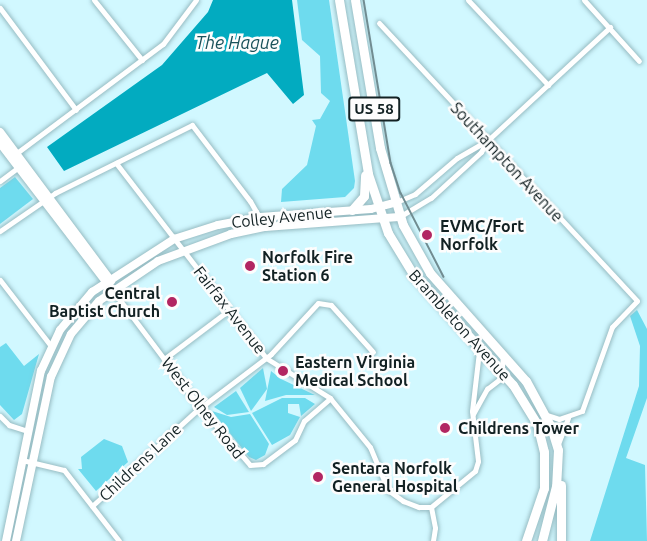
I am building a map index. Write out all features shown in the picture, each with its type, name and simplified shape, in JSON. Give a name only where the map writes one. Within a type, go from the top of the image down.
[{"type":"main road","name":"Brambleton Avenue","points":[[339,0],[363,143],[382,219],[413,274],[528,405],[544,452],[542,501],[526,541]]},
{"type":"main road","name":"Brambleton Avenue","points":[[355,0],[380,148],[399,217],[430,273],[526,381],[547,415],[558,450],[554,497],[542,541]]},
{"type":"main road","name":"West Olney Road","points":[[0,132],[13,155]]},
{"type":"main road","name":"West Olney Road","points":[[0,143],[21,165],[108,280],[113,291]]},
{"type":"main road","points":[[352,210],[365,194],[363,143]]},
{"type":"main road","name":"Colley Avenue","points":[[6,541],[37,386],[51,346],[80,305],[108,280],[174,239],[260,217],[378,208],[394,203]]},
{"type":"main road","name":"Colley Avenue","points":[[16,541],[59,357],[80,321],[113,291],[139,272],[182,250],[264,227],[399,217]]},
{"type":"main road","points":[[558,450],[561,541]]},
{"type":"street","points":[[94,0],[142,60]]},
{"type":"street","points":[[13,155],[142,60],[179,27],[196,0]]},
{"type":"street","points":[[468,0],[548,85]]},
{"type":"street","points":[[585,0],[639,61]]},
{"type":"street","points":[[0,8],[76,110]]},
{"type":"street","name":"Southampton Avenue","points":[[379,23],[635,303],[612,327],[582,411],[568,418]]},
{"type":"street","name":"Colley Avenue","points":[[394,203],[415,194],[457,158],[487,141],[610,27]]},
{"type":"street","points":[[0,231],[46,198],[192,125],[260,217],[264,227]]},
{"type":"street","name":"Colley Avenue","points":[[399,217],[431,198],[481,152],[487,141]]},
{"type":"street","name":"Fairfax Avenue","points":[[116,163],[266,358],[330,398],[364,439],[388,490],[414,506],[431,507]]},
{"type":"street","points":[[0,182],[21,165]]},
{"type":"street","points":[[0,280],[51,346]]},
{"type":"street","name":"West Olney Road","points":[[113,291],[240,458],[254,466],[296,440],[304,421],[330,398]]},
{"type":"street","name":"Childrens Lane","points":[[92,506],[201,408],[266,358],[294,325],[324,302],[373,352]]},
{"type":"street","points":[[164,359],[229,310]]},
{"type":"street","points":[[433,541],[435,528],[431,507],[475,471],[478,461],[472,416],[481,358],[478,346]]},
{"type":"street","points":[[472,416],[480,399],[503,374],[502,354]]},
{"type":"street","points":[[547,415],[568,418],[560,434],[558,450]]},
{"type":"street","points":[[0,416],[9,425],[28,431]]},
{"type":"street","points":[[22,460],[64,470],[119,541]]},
{"type":"shaded area","points":[[297,0],[329,0],[355,181],[354,188],[345,197],[281,202],[282,189],[307,165],[316,126],[312,120],[320,119],[330,101],[321,93],[320,56],[302,40]]},
{"type":"shaded area","points":[[15,177],[33,199],[0,224],[0,188]]},
{"type":"shaded area","points":[[637,310],[647,329],[647,398],[626,458],[645,465],[647,541],[590,541],[639,386],[640,346],[630,316]]},
{"type":"shaded area","points":[[6,343],[24,366],[39,354],[22,414],[14,420],[0,405],[0,347]]},
{"type":"shaded area","points":[[263,368],[267,389],[251,411],[240,388]]},
{"type":"shaded area","points":[[271,371],[281,379],[315,395],[286,395],[265,401]]},
{"type":"shaded area","points":[[236,391],[249,412],[227,415],[214,407]]},
{"type":"shaded area","points":[[282,398],[305,398],[315,404],[301,416],[299,404],[288,404],[288,413],[300,417],[290,435],[272,445],[252,413]]},
{"type":"shaded area","points":[[212,411],[231,417],[250,414],[269,444],[265,455],[256,460],[249,457]]},
{"type":"shaded area","points":[[104,439],[122,446],[128,462],[96,491],[78,469],[82,469],[81,457]]},
{"type":"water","name":"The Hague","points":[[213,0],[292,0],[304,95],[293,104],[267,73],[64,171],[47,147],[162,65],[208,12]]},
{"type":"tram line","points":[[364,0],[391,163],[401,193],[444,277]]},
{"type":"place","name":"EVMC/Fort Norfolk","points":[[427,235]]},
{"type":"place","name":"Norfolk Fire Station 6","points":[[250,266]]},
{"type":"place","name":"Central Baptist Church","points":[[172,302]]},
{"type":"place","name":"Eastern Virginia Medical School","points":[[283,371]]},
{"type":"place","name":"Childrens Tower","points":[[445,428]]},
{"type":"place","name":"Sentara Norfolk General Hospital","points":[[318,477]]}]
